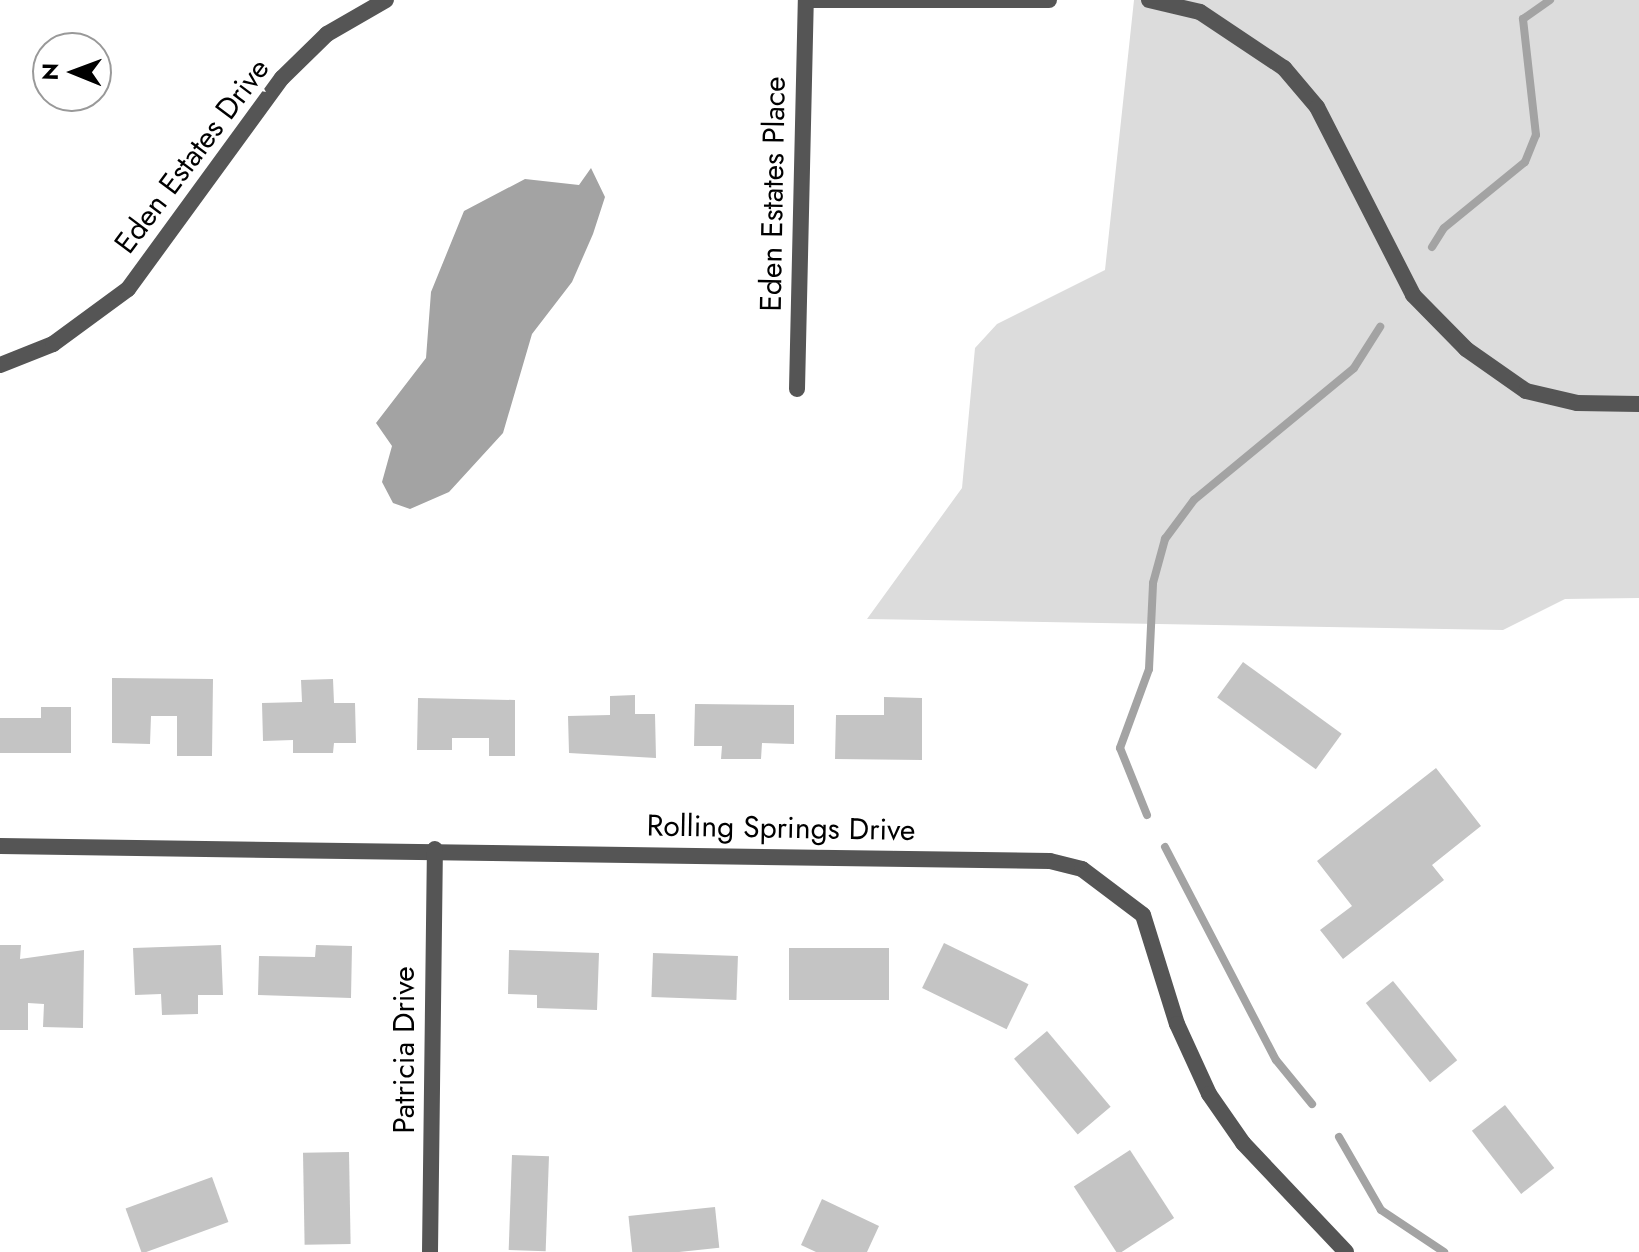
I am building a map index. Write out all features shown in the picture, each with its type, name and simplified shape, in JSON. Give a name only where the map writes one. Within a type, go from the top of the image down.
[{"type":"street","name":"Eden Estates Drive","points":[[0,365],[53,344],[128,289],[282,78],[327,34],[386,0]]},
{"type":"street","name":"Eden Estates Place","points":[[797,389],[806,0]]},
{"type":"street","points":[[813,0],[1049,0]]},
{"type":"street","points":[[1149,0],[1200,12],[1284,68],[1317,107],[1413,295],[1466,349],[1526,391],[1577,403],[1639,404]]},
{"type":"street","name":"Rolling Springs Drive","points":[[0,846],[435,849],[1050,861],[1096,875],[1143,915],[1177,1024],[1209,1094],[1243,1143],[1346,1252]]},
{"type":"street","name":"Patricia Drive","points":[[430,1252],[435,849]]},
{"type":"shaded area","points":[[1134,0],[1639,0],[1639,598],[1565,599],[1503,630],[867,619],[962,488],[975,348],[997,324],[1105,270]]},
{"type":"shaded area","points":[[591,168],[605,197],[593,234],[572,282],[532,334],[503,433],[449,492],[410,509],[393,503],[382,482],[392,446],[376,423],[426,358],[431,292],[464,211],[525,179],[579,185]]},
{"type":"building","points":[[1243,662],[1342,734],[1316,769],[1217,698]]},
{"type":"building","points":[[112,678],[213,679],[212,756],[177,756],[177,716],[151,716],[150,744],[112,743]]},
{"type":"building","points":[[333,679],[334,703],[355,703],[356,743],[334,743],[333,753],[293,753],[293,740],[263,741],[262,703],[302,702],[301,680]]},
{"type":"building","points":[[635,695],[635,714],[655,714],[656,758],[569,753],[568,716],[610,715],[610,696]]},
{"type":"building","points":[[884,697],[922,698],[922,760],[835,759],[836,715],[884,715]]},
{"type":"building","points":[[418,698],[515,700],[515,756],[489,756],[489,738],[452,738],[452,750],[417,750]]},
{"type":"building","points":[[695,704],[794,705],[794,744],[762,743],[761,759],[721,759],[722,746],[694,746]]},
{"type":"building","points":[[41,707],[71,707],[71,753],[0,753],[0,718],[41,718]]},
{"type":"building","points":[[1436,768],[1481,826],[1432,865],[1444,880],[1343,959],[1320,930],[1352,906],[1317,861]]},
{"type":"building","points":[[944,943],[1028,984],[1007,1029],[922,988]]},
{"type":"building","points":[[0,945],[21,945],[20,959],[84,950],[83,1028],[43,1027],[44,1004],[28,1003],[28,1030],[0,1030]]},
{"type":"building","points":[[221,945],[223,995],[198,995],[198,1014],[162,1015],[161,994],[135,995],[133,948]]},
{"type":"building","points":[[316,945],[352,946],[351,998],[258,995],[259,956],[315,957]]},
{"type":"building","points":[[789,948],[889,948],[889,1000],[789,1000]]},
{"type":"building","points":[[509,950],[599,953],[597,1010],[537,1008],[537,995],[508,994]]},
{"type":"building","points":[[653,953],[738,956],[736,1000],[651,997]]},
{"type":"building","points":[[1393,981],[1457,1060],[1430,1082],[1366,1003]]},
{"type":"building","points":[[1047,1031],[1111,1107],[1078,1134],[1014,1059]]},
{"type":"building","points":[[1505,1105],[1554,1168],[1521,1194],[1472,1131]]},
{"type":"building","points":[[1130,1150],[1174,1218],[1122,1252],[1116,1252],[1074,1186]]},
{"type":"building","points":[[349,1152],[351,1244],[305,1245],[303,1153]]},
{"type":"building","points":[[512,1155],[549,1156],[546,1251],[509,1250]]},
{"type":"building","points":[[212,1177],[228,1222],[141,1252],[126,1208]]},
{"type":"building","points":[[822,1199],[879,1226],[867,1252],[816,1252],[801,1245]]},
{"type":"building","points":[[715,1207],[719,1248],[632,1252],[628,1216]]},
{"type":"waterway","points":[[1432,247],[1444,228],[1525,162],[1536,135],[1523,19],[1550,0]]},
{"type":"waterway","points":[[1147,815],[1120,748],[1149,669],[1153,583],[1165,539],[1194,500],[1354,368],[1380,327]]},
{"type":"waterway","points":[[1165,847],[1276,1060],[1312,1104]]},
{"type":"waterway","points":[[1339,1137],[1381,1210],[1444,1252]]}]
